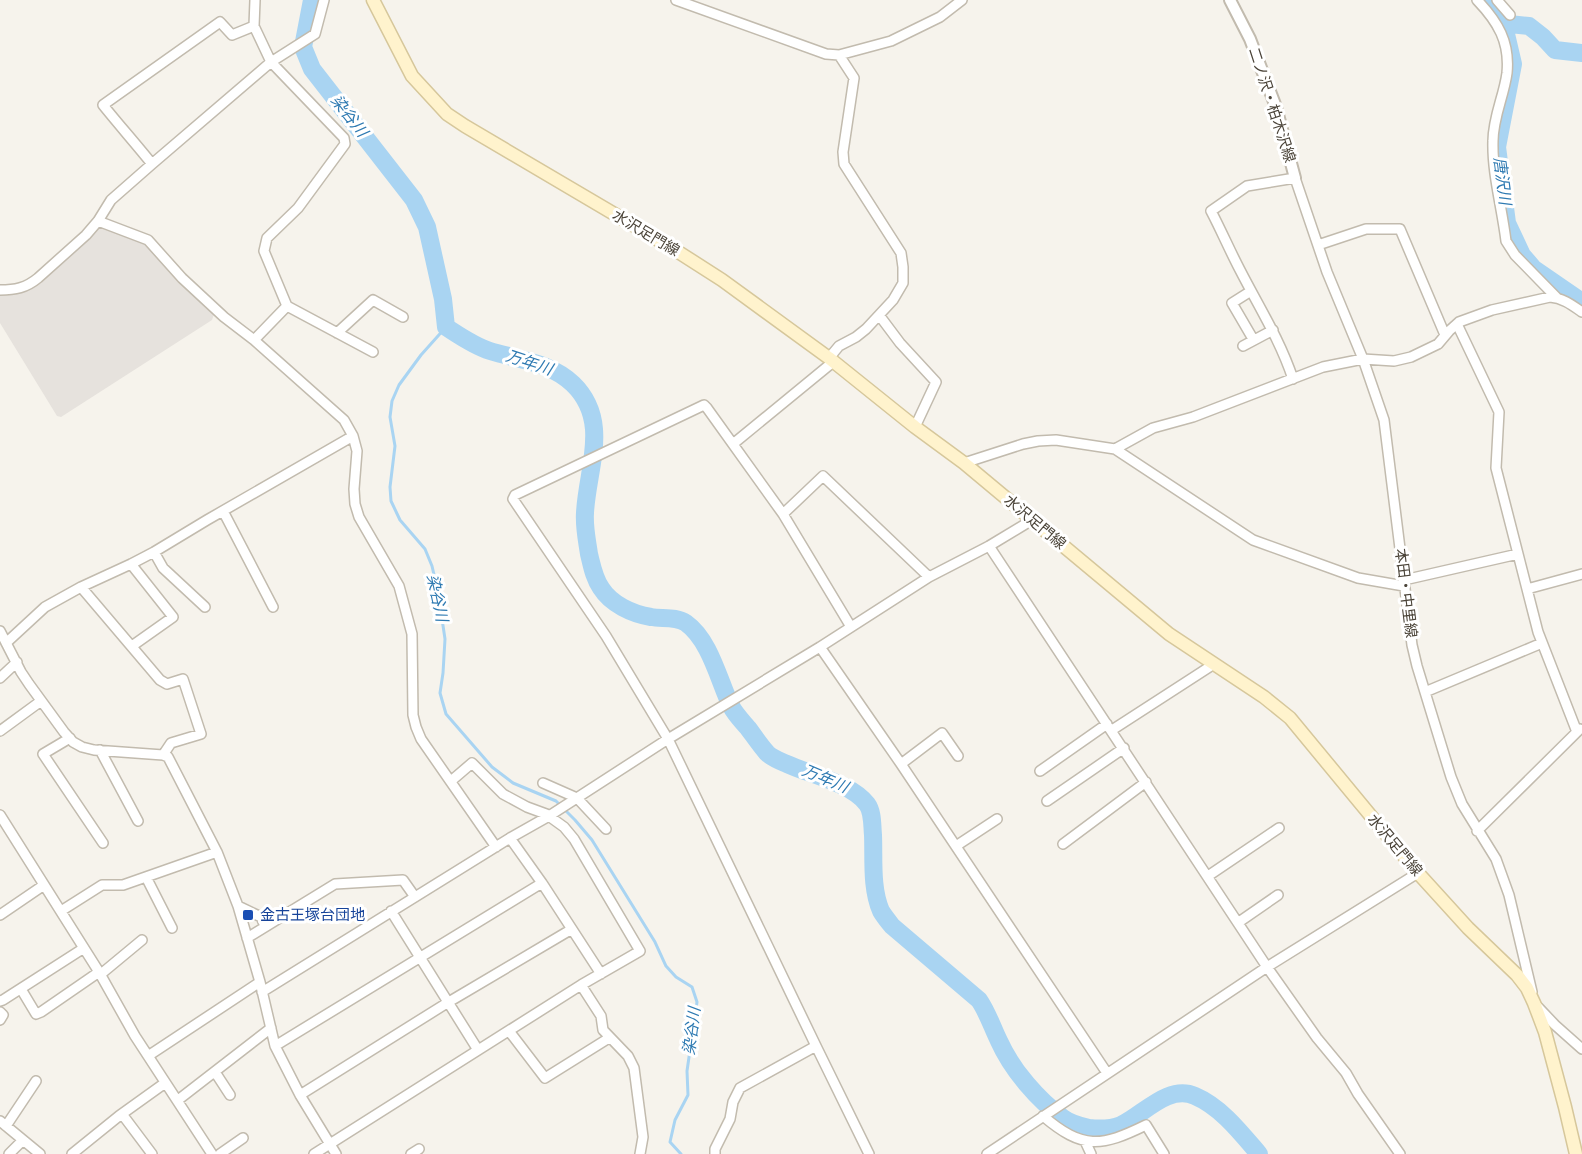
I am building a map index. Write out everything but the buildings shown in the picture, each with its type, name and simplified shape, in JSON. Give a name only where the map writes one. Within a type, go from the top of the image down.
[{"type":"main road","name":"水沢足門線","points":[[373,0],[412,76],[447,114],[722,280],[831,360],[964,463],[1169,634],[1264,697],[1290,718],[1418,873],[1527,988],[1545,1032],[1576,1154]]},
{"type":"street","points":[[255,0],[254,26],[272,62],[344,138],[345,144],[298,208],[267,238],[264,251],[287,306],[373,352]]},
{"type":"street","points":[[0,290],[30,285],[86,235],[111,200],[272,62],[315,34],[324,0]]},
{"type":"street","points":[[676,0],[826,54],[839,55],[891,41],[940,17],[962,0]]},
{"type":"street","name":"二ノ沢・柏木沢線","points":[[1230,0],[1250,39],[1275,107],[1295,178]]},
{"type":"street","points":[[1477,0],[1495,21],[1506,43],[1507,74],[1496,113],[1493,141],[1506,241],[1515,255],[1557,298],[1582,312]]},
{"type":"street","points":[[1497,0],[1510,15]]},
{"type":"street","points":[[152,164],[122,130],[104,105],[220,22],[232,35],[254,26]]},
{"type":"street","points":[[733,444],[831,360],[838,346],[866,329],[893,300],[903,283],[902,253],[844,164],[843,152],[854,78],[839,55]]},
{"type":"street","points":[[1293,380],[1273,330],[1211,211],[1247,186],[1295,178]]},
{"type":"street","name":"本田・中里線","points":[[1295,178],[1327,273],[1363,359],[1384,420],[1412,645],[1425,692],[1451,777],[1462,804],[1496,860],[1509,895],[1534,1003]]},
{"type":"street","points":[[98,221],[148,240],[224,317],[254,340],[344,420],[353,436],[357,450],[354,489],[359,517],[399,586],[411,634],[413,715],[416,727],[428,749],[452,780],[496,847]]},
{"type":"street","points":[[1318,245],[1366,229],[1400,229],[1445,335]]},
{"type":"street","points":[[1251,291],[1232,303],[1253,339]]},
{"type":"street","points":[[1115,449],[1153,428],[1193,417],[1323,367],[1363,359],[1394,361],[1411,357],[1438,344],[1457,324],[1492,310],[1550,297],[1557,298]]},
{"type":"street","points":[[337,333],[373,300],[404,317]]},
{"type":"street","points":[[254,340],[287,306]]},
{"type":"street","points":[[879,315],[900,343],[936,382],[915,427]]},
{"type":"street","points":[[1457,324],[1499,412],[1496,468],[1542,643],[1580,730],[1477,831]]},
{"type":"street","points":[[1243,345],[1273,330]]},
{"type":"street","points":[[851,627],[783,514],[704,405],[525,490],[515,495],[513,499],[606,636],[668,739],[869,1154]]},
{"type":"street","points":[[6,643],[45,607],[81,586],[154,552],[353,436]]},
{"type":"street","points":[[964,463],[1038,441],[1056,440],[1115,449],[1252,540],[1358,578],[1404,583],[1518,554]]},
{"type":"street","points":[[783,514],[823,476],[929,578]]},
{"type":"street","points":[[223,511],[273,607]]},
{"type":"street","points":[[148,1056],[553,813],[668,739],[929,578],[1032,520]]},
{"type":"street","points":[[989,546],[1268,967],[1317,1038],[1347,1073],[1400,1154]]},
{"type":"street","points":[[154,552],[163,568],[206,607]]},
{"type":"street","points":[[131,564],[173,617],[132,646]]},
{"type":"street","points":[[1527,589],[1582,574]]},
{"type":"street","points":[[81,586],[164,683],[170,684],[183,679],[201,734],[171,743],[162,755]]},
{"type":"street","points":[[0,631],[21,672],[63,732],[70,738],[82,747],[168,757],[217,852],[238,906],[275,1046],[300,1095],[336,1154]]},
{"type":"street","points":[[1425,692],[1542,643]]},
{"type":"street","points":[[820,647],[901,764],[1107,1073]]},
{"type":"street","points":[[0,678],[17,662]]},
{"type":"street","points":[[1040,771],[1214,664]]},
{"type":"street","points":[[0,731],[41,701]]},
{"type":"street","points":[[901,764],[942,733],[958,756]]},
{"type":"street","points":[[70,738],[44,754],[103,843]]},
{"type":"street","points":[[1047,801],[1124,748]]},
{"type":"street","points":[[100,750],[138,821]]},
{"type":"street","points":[[314,1154],[581,985],[640,951],[574,839],[553,813],[515,802],[503,794],[472,764],[452,780]]},
{"type":"street","points":[[1063,844],[1146,782]]},
{"type":"street","points":[[543,783],[572,801],[606,829]]},
{"type":"street","points":[[0,815],[100,973],[135,1036],[212,1154]]},
{"type":"street","points":[[956,846],[997,819]]},
{"type":"street","points":[[1208,876],[1279,828]]},
{"type":"street","points":[[510,838],[601,974]]},
{"type":"street","points":[[61,911],[102,885],[123,885],[217,852]]},
{"type":"street","points":[[987,1154],[1268,967],[1418,873]]},
{"type":"street","points":[[146,877],[172,928]]},
{"type":"street","points":[[247,938],[335,884],[403,880],[415,897]]},
{"type":"street","points":[[275,1046],[542,883]]},
{"type":"street","points":[[0,915],[44,885]]},
{"type":"street","points":[[1239,922],[1278,895]]},
{"type":"street","points":[[238,906],[261,917],[265,926]]},
{"type":"street","points":[[391,911],[478,1050]]},
{"type":"street","points":[[300,1095],[572,928]]},
{"type":"street","points":[[21,989],[36,1014],[41,1012],[100,973],[142,940]]},
{"type":"street","points":[[0,1000],[84,948]]},
{"type":"street","points":[[581,985],[601,1016],[603,1030],[628,1056],[634,1068],[643,1137],[640,1154]]},
{"type":"street","points":[[1534,1003],[1582,1049]]},
{"type":"street","points":[[0,1012],[3,1015],[0,1020]]},
{"type":"street","points":[[178,1100],[271,1028]]},
{"type":"street","points":[[509,1030],[545,1078],[609,1038]]},
{"type":"street","points":[[715,1154],[740,1088],[816,1046]]},
{"type":"street","points":[[214,1072],[230,1095]]},
{"type":"street","points":[[36,1081],[3,1124],[40,1154]]},
{"type":"street","points":[[72,1154],[165,1083]]},
{"type":"street","points":[[122,1114],[152,1154]]},
{"type":"street","points":[[1043,1116],[1065,1133],[1085,1141],[1113,1140],[1146,1125],[1164,1154]]},
{"type":"street","points":[[220,1154],[243,1138]]},
{"type":"street","points":[[9,1154],[23,1140]]},
{"type":"street","points":[[1085,1141],[1091,1154]]},
{"type":"street","points":[[411,1154],[420,1149]]},
{"type":"shaded area","points":[[102,227],[145,241],[170,273],[214,314],[212,320],[61,417],[57,416],[0,323],[0,295],[16,294],[41,283]]},
{"type":"waterway","name":"万年川","points":[[312,0],[303,47],[312,69],[414,200],[427,227],[443,299],[446,327],[484,349],[554,371],[573,384],[585,398],[594,429],[585,528],[594,572],[605,594],[616,603],[637,613],[651,617],[678,619],[686,623],[708,650],[733,709],[767,753],[782,762],[851,790],[867,804],[872,819],[874,883],[881,911],[892,926],[979,1000],[1011,1063],[1026,1084],[1054,1111],[1079,1126],[1109,1128],[1121,1125],[1166,1097],[1185,1093],[1204,1101],[1222,1114],[1259,1154]]},
{"type":"waterway","name":"唐沢川","points":[[1483,0],[1506,34],[1513,64],[1497,147],[1507,223],[1522,255],[1534,269],[1582,302]]},
{"type":"waterway","points":[[1500,23],[1529,26],[1555,50],[1582,53]]},
{"type":"waterway","name":"染谷川","points":[[446,327],[399,385],[392,401],[390,417],[395,446],[390,487],[391,501],[400,520],[425,549],[438,592],[445,639],[440,693],[446,714],[492,767],[513,783],[556,801],[575,820],[592,840],[655,942],[666,966],[676,977],[692,987],[697,1002],[687,1071],[688,1095],[675,1120],[670,1142],[681,1154]]},
{"type":"place","name":"金古王塚台団地","points":[[248,915]]}]
